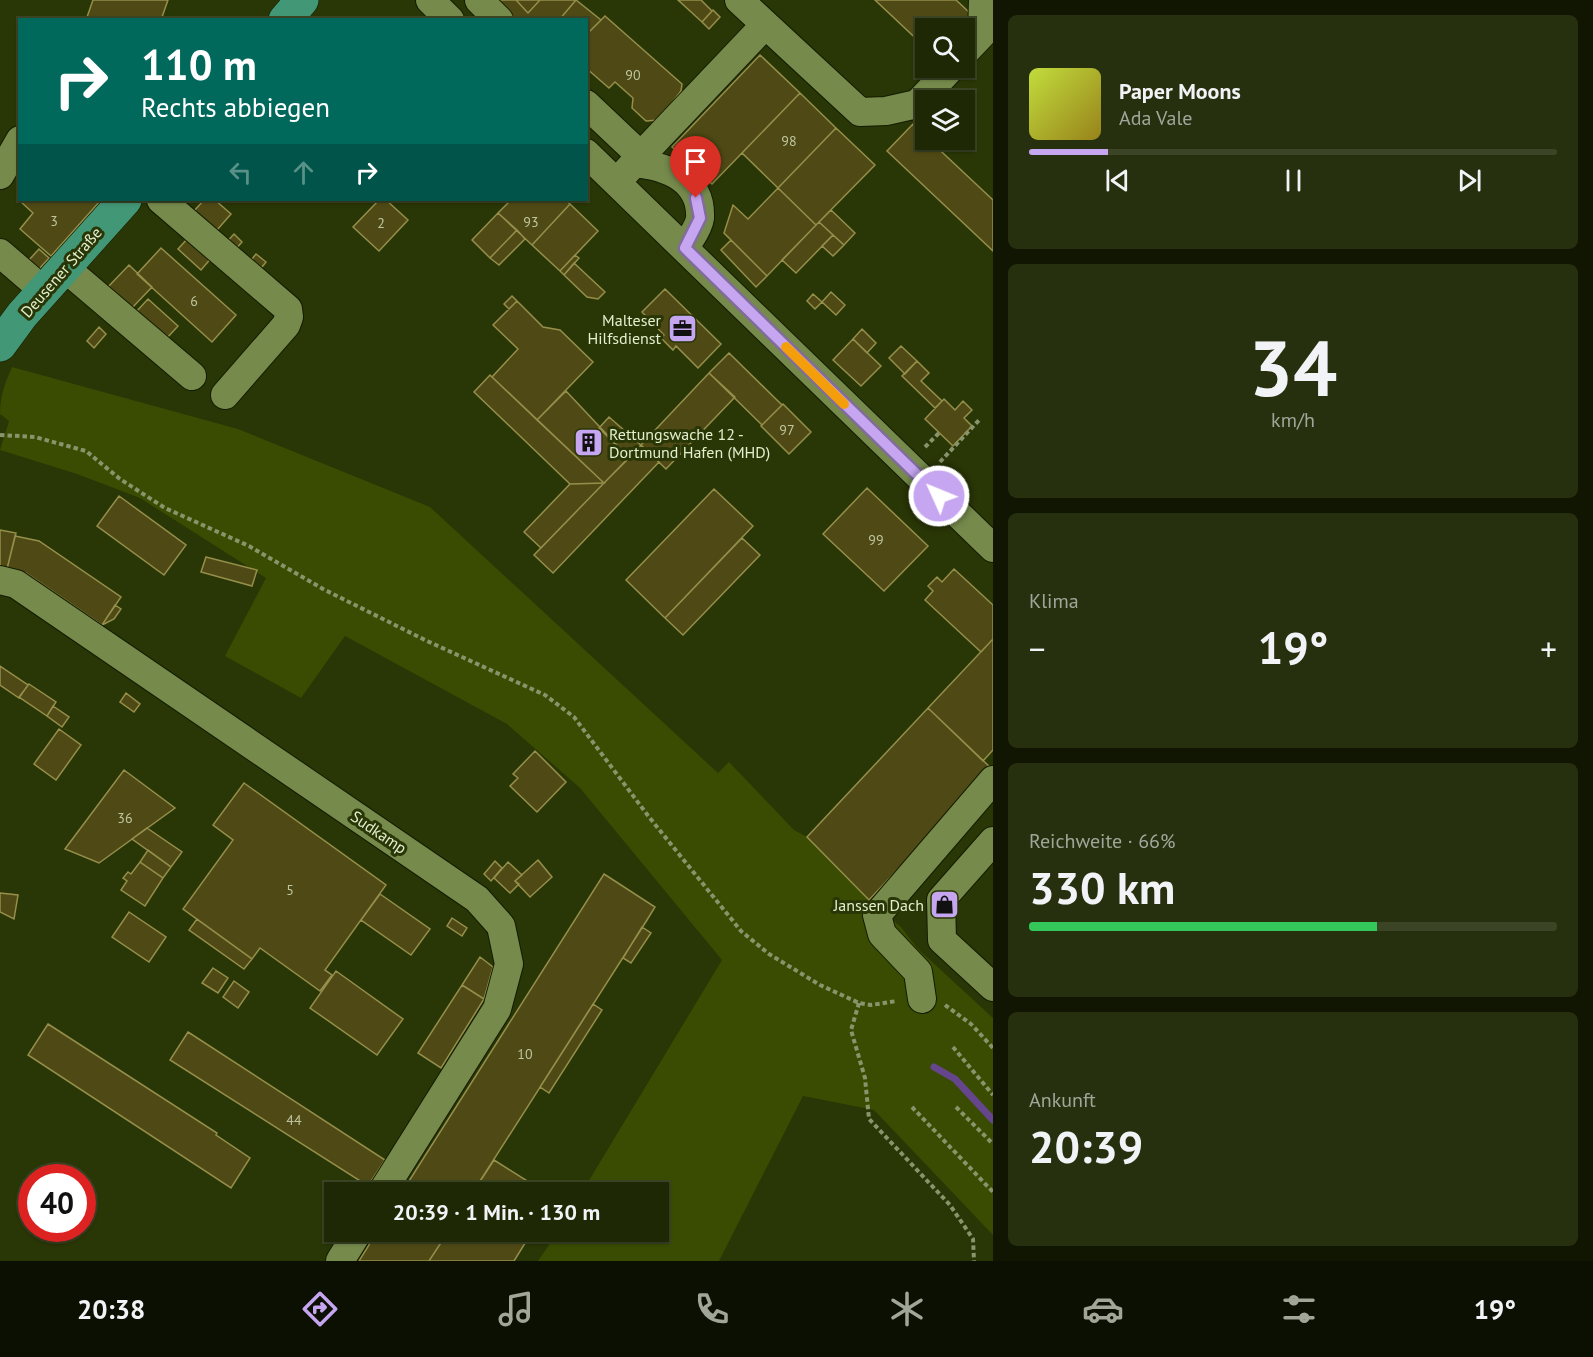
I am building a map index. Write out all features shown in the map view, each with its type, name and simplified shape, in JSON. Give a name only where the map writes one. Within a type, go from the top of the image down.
[{"type":"main road","points":[[287,18],[302,0]]},
{"type":"main road","name":"Deusener Straße","points":[[0,345],[124,201]]},
{"type":"street","points":[[430,0],[448,18]]},
{"type":"street","points":[[479,0],[498,18]]},
{"type":"street","points":[[739,0],[860,112],[886,111],[917,104],[942,78]]},
{"type":"street","points":[[975,41],[982,34],[983,0]]},
{"type":"street","points":[[631,167],[765,25]]},
{"type":"street","points":[[588,107],[685,248],[993,548]]},
{"type":"street","points":[[0,175],[18,144]]},
{"type":"street","points":[[588,154],[631,167],[657,165],[673,170],[687,183],[696,198],[700,218],[685,248]]},
{"type":"street","points":[[162,201],[288,309],[289,317],[286,325],[225,395]]},
{"type":"street","points":[[0,253],[54,280],[192,376]]},
{"type":"street","name":"Sudkamp","points":[[0,580],[16,584],[477,899],[501,926],[509,964],[497,1009],[388,1182]]},
{"type":"street","points":[[922,999],[918,972],[882,934],[876,915],[993,780]]},
{"type":"street","points":[[993,841],[941,900],[942,940],[993,987]]},
{"type":"street","points":[[340,1261],[352,1242]]},
{"type":"path","points":[[950,452],[980,419]]},
{"type":"path","points":[[0,435],[35,437],[86,451],[120,479],[165,508],[249,546],[323,589],[427,641],[545,695],[574,717],[662,834],[741,931],[780,960],[820,985],[859,1003],[871,1005],[922,999],[946,1005],[971,1024],[993,1048]]},
{"type":"path","points":[[859,1003],[851,1030],[865,1078],[869,1119],[950,1205],[973,1239],[974,1261]]},
{"type":"path","points":[[953,1047],[993,1095]]},
{"type":"path","points":[[912,1107],[993,1192]]},
{"type":"path","points":[[956,1107],[993,1144]]},
{"type":"green space","points":[[12,367],[238,429],[430,507],[718,773],[729,762],[794,830],[807,837],[869,900],[901,927],[917,948],[993,1018],[993,1235],[874,1110],[803,1096],[719,1261],[538,1261],[551,1242],[669,1242],[669,1182],[588,1182],[722,960],[580,788],[507,724],[345,636],[301,698],[225,656],[266,578],[140,498],[77,474],[0,450],[9,421],[0,414],[5,384]]},
{"type":"building","points":[[93,0],[168,0],[162,18],[87,18]]},
{"type":"building","points":[[499,0],[516,0],[528,13],[540,0],[576,0],[561,18],[511,18]]},
{"type":"building","points":[[516,0],[540,0],[528,13]]},
{"type":"building","points":[[576,0],[601,20],[588,33],[588,18],[561,18]]},
{"type":"building","points":[[678,0],[701,0],[712,11],[702,22]]},
{"type":"building","points":[[875,0],[956,0],[971,14],[967,18],[915,18],[915,38]]},
{"type":"building","points":[[713,10],[720,17],[709,29],[702,22]]},
{"type":"building","points":[[605,16],[682,84],[681,91],[659,120],[646,121],[632,108],[633,98],[615,82],[609,88],[588,70],[588,33]]},
{"type":"building","points":[[760,55],[800,93],[712,184],[672,147]]},
{"type":"building","points":[[800,93],[836,128],[778,188],[742,153]]},
{"type":"building","points":[[913,124],[915,126],[915,150],[940,150],[993,200],[993,251],[887,151]]},
{"type":"building","points":[[836,128],[875,165],[816,225],[778,188]]},
{"type":"building","points":[[778,188],[816,225],[767,276],[724,233],[733,205],[748,219]]},
{"type":"building","points":[[20,201],[100,201],[51,256],[20,229],[33,213]]},
{"type":"building","points":[[203,201],[216,201],[231,214],[217,230],[194,211]]},
{"type":"building","points":[[378,201],[387,201],[408,220],[379,251],[353,227]]},
{"type":"building","points":[[510,201],[566,201],[570,204],[532,245],[498,213]]},
{"type":"building","points":[[570,204],[598,231],[560,271],[532,245]]},
{"type":"building","points":[[831,210],[855,233],[844,245],[819,222]]},
{"type":"building","points":[[498,213],[517,230],[490,258],[472,240]]},
{"type":"building","points":[[819,222],[833,235],[796,273],[782,260]]},
{"type":"building","points":[[517,230],[525,239],[499,265],[490,258]]},
{"type":"building","points":[[234,234],[242,242],[234,251],[225,244]]},
{"type":"building","points":[[833,235],[844,245],[833,256],[822,246]]},
{"type":"building","points":[[190,236],[213,256],[201,270],[178,249]]},
{"type":"building","points":[[731,240],[767,276],[756,287],[721,250]]},
{"type":"building","points":[[161,248],[236,315],[212,342],[137,274]]},
{"type":"building","points":[[39,249],[49,258],[39,269],[29,260]]},
{"type":"building","points":[[256,254],[266,262],[258,272],[248,264]]},
{"type":"building","points":[[575,255],[579,258],[564,275],[560,271]]},
{"type":"building","points":[[574,263],[605,292],[598,299],[587,297],[564,275]]},
{"type":"building","points":[[129,265],[152,287],[131,309],[108,287]]},
{"type":"building","name":"Malteser Hilfsdienst","points":[[665,289],[721,344],[698,368],[676,346],[673,350],[661,338],[664,335],[642,312]]},
{"type":"building","points":[[831,292],[845,305],[836,315],[822,302]]},
{"type":"building","points":[[813,294],[822,302],[815,309],[807,301]]},
{"type":"building","points":[[512,296],[517,301],[509,309],[504,304]]},
{"type":"building","points":[[148,299],[178,326],[166,339],[136,312]]},
{"type":"building","points":[[517,301],[543,327],[560,330],[593,362],[537,420],[492,377],[518,349],[493,325]]},
{"type":"building","points":[[99,327],[106,334],[94,348],[87,341]]},
{"type":"building","points":[[862,329],[876,343],[867,353],[853,339]]},
{"type":"building","points":[[853,339],[881,366],[861,386],[833,360]]},
{"type":"building","points":[[901,346],[917,361],[905,374],[889,358]]},
{"type":"building","points":[[729,353],[782,405],[762,425],[709,373]]},
{"type":"building","points":[[917,361],[929,373],[921,381],[942,401],[935,408],[902,376]]},
{"type":"building","points":[[709,373],[735,397],[666,469],[641,445]]},
{"type":"building","points":[[490,375],[604,483],[570,484],[474,392]]},
{"type":"building","name":"Rettungswache 12 - Dortmund Hafen (MHD)","points":[[566,391],[629,458],[604,483],[537,420]]},
{"type":"building","points":[[944,399],[955,410],[963,401],[972,410],[964,418],[972,426],[953,446],[925,419]]},
{"type":"building","points":[[783,404],[811,432],[789,454],[761,426]]},
{"type":"building","points":[[609,417],[641,445],[629,458],[599,428]]},
{"type":"building","points":[[641,445],[659,462],[553,573],[534,555]]},
{"type":"building","points":[[604,483],[541,548],[524,532],[570,484]]},
{"type":"building","points":[[867,488],[928,546],[884,591],[823,534]]},
{"type":"building","points":[[714,489],[753,526],[665,618],[626,580]]},
{"type":"building","points":[[119,496],[186,545],[164,575],[97,526]]},
{"type":"building","points":[[0,530],[16,533],[7,569],[0,568]]},
{"type":"building","points":[[15,536],[39,541],[121,597],[102,625],[26,573],[7,569]]},
{"type":"building","points":[[742,538],[760,555],[683,635],[665,618]]},
{"type":"building","points":[[206,557],[257,570],[252,586],[201,572]]},
{"type":"building","points":[[954,569],[993,605],[993,639],[981,652],[925,600],[933,591],[928,586],[937,577],[942,582]]},
{"type":"building","points":[[115,605],[121,609],[114,619],[102,625]]},
{"type":"building","points":[[993,639],[993,750],[983,761],[928,708]]},
{"type":"building","points":[[0,666],[28,685],[19,698],[0,685]]},
{"type":"building","points":[[29,684],[56,702],[47,716],[19,697]]},
{"type":"building","points":[[126,693],[140,704],[134,712],[120,702]]},
{"type":"building","points":[[53,706],[69,717],[62,727],[47,716]]},
{"type":"building","points":[[928,708],[992,769],[869,900],[807,837]]},
{"type":"building","points":[[59,729],[81,745],[56,780],[34,764]]},
{"type":"building","points":[[535,751],[566,782],[537,812],[510,786],[518,778],[513,774]]},
{"type":"building","points":[[124,770],[175,808],[99,863],[65,849]]},
{"type":"building","points":[[244,783],[386,885],[325,970],[332,975],[320,991],[260,948],[252,959],[183,909],[233,840],[213,825]]},
{"type":"building","points":[[147,828],[182,852],[171,867],[132,839]]},
{"type":"building","points":[[148,850],[171,867],[163,878],[140,862]]},
{"type":"building","points":[[538,860],[552,877],[530,897],[515,881]]},
{"type":"building","points":[[495,861],[502,868],[491,881],[484,874]]},
{"type":"building","points":[[140,862],[163,878],[145,906],[121,890],[127,881],[123,878],[128,872],[131,874]]},
{"type":"building","points":[[508,862],[522,875],[515,881],[519,884],[510,893],[494,878]]},
{"type":"building","points":[[604,874],[655,907],[479,1182],[408,1182]]},
{"type":"building","points":[[0,893],[18,895],[14,919],[0,912]]},
{"type":"building","points":[[380,894],[430,929],[411,955],[361,920]]},
{"type":"building","points":[[129,912],[166,937],[149,962],[112,937]]},
{"type":"building","points":[[452,918],[467,928],[462,936],[447,926]]},
{"type":"building","points":[[197,919],[252,959],[244,969],[189,930]]},
{"type":"building","points":[[642,927],[651,933],[631,963],[623,958]]},
{"type":"building","points":[[480,957],[493,967],[484,999],[462,985]]},
{"type":"building","points":[[213,968],[228,978],[218,993],[202,983]]},
{"type":"building","points":[[336,971],[403,1019],[377,1055],[310,1008]]},
{"type":"building","points":[[234,981],[249,992],[238,1008],[223,997]]},
{"type":"building","points":[[462,985],[484,999],[441,1068],[418,1053]]},
{"type":"building","points":[[593,1004],[602,1010],[549,1093],[540,1087]]},
{"type":"building","points":[[48,1024],[217,1133],[216,1135],[250,1158],[231,1188],[28,1055]]},
{"type":"building","points":[[188,1032],[385,1160],[371,1182],[362,1182],[170,1060]]},
{"type":"building","points":[[494,1160],[529,1182],[480,1182]]},
{"type":"building","points":[[371,1242],[441,1242],[429,1261],[359,1261]]},
{"type":"building","points":[[441,1242],[526,1242],[514,1261],[429,1261]]},
{"type":"waterway","points":[[934,1067],[955,1079],[993,1120]]},
{"type":"slow traffic","points":[[786,347],[844,404]]},
{"type":"place","name":"Malteser Hilfsdienst","points":[[682,329]]},
{"type":"place","name":"Rettungswache 12 - Dortmund Hafen (MHD)","points":[[588,443]]},
{"type":"place","name":"Janssen Dach","points":[[945,905]]},
{"type":"route","points":[[696,198],[700,218],[685,248],[939,496]]}]
